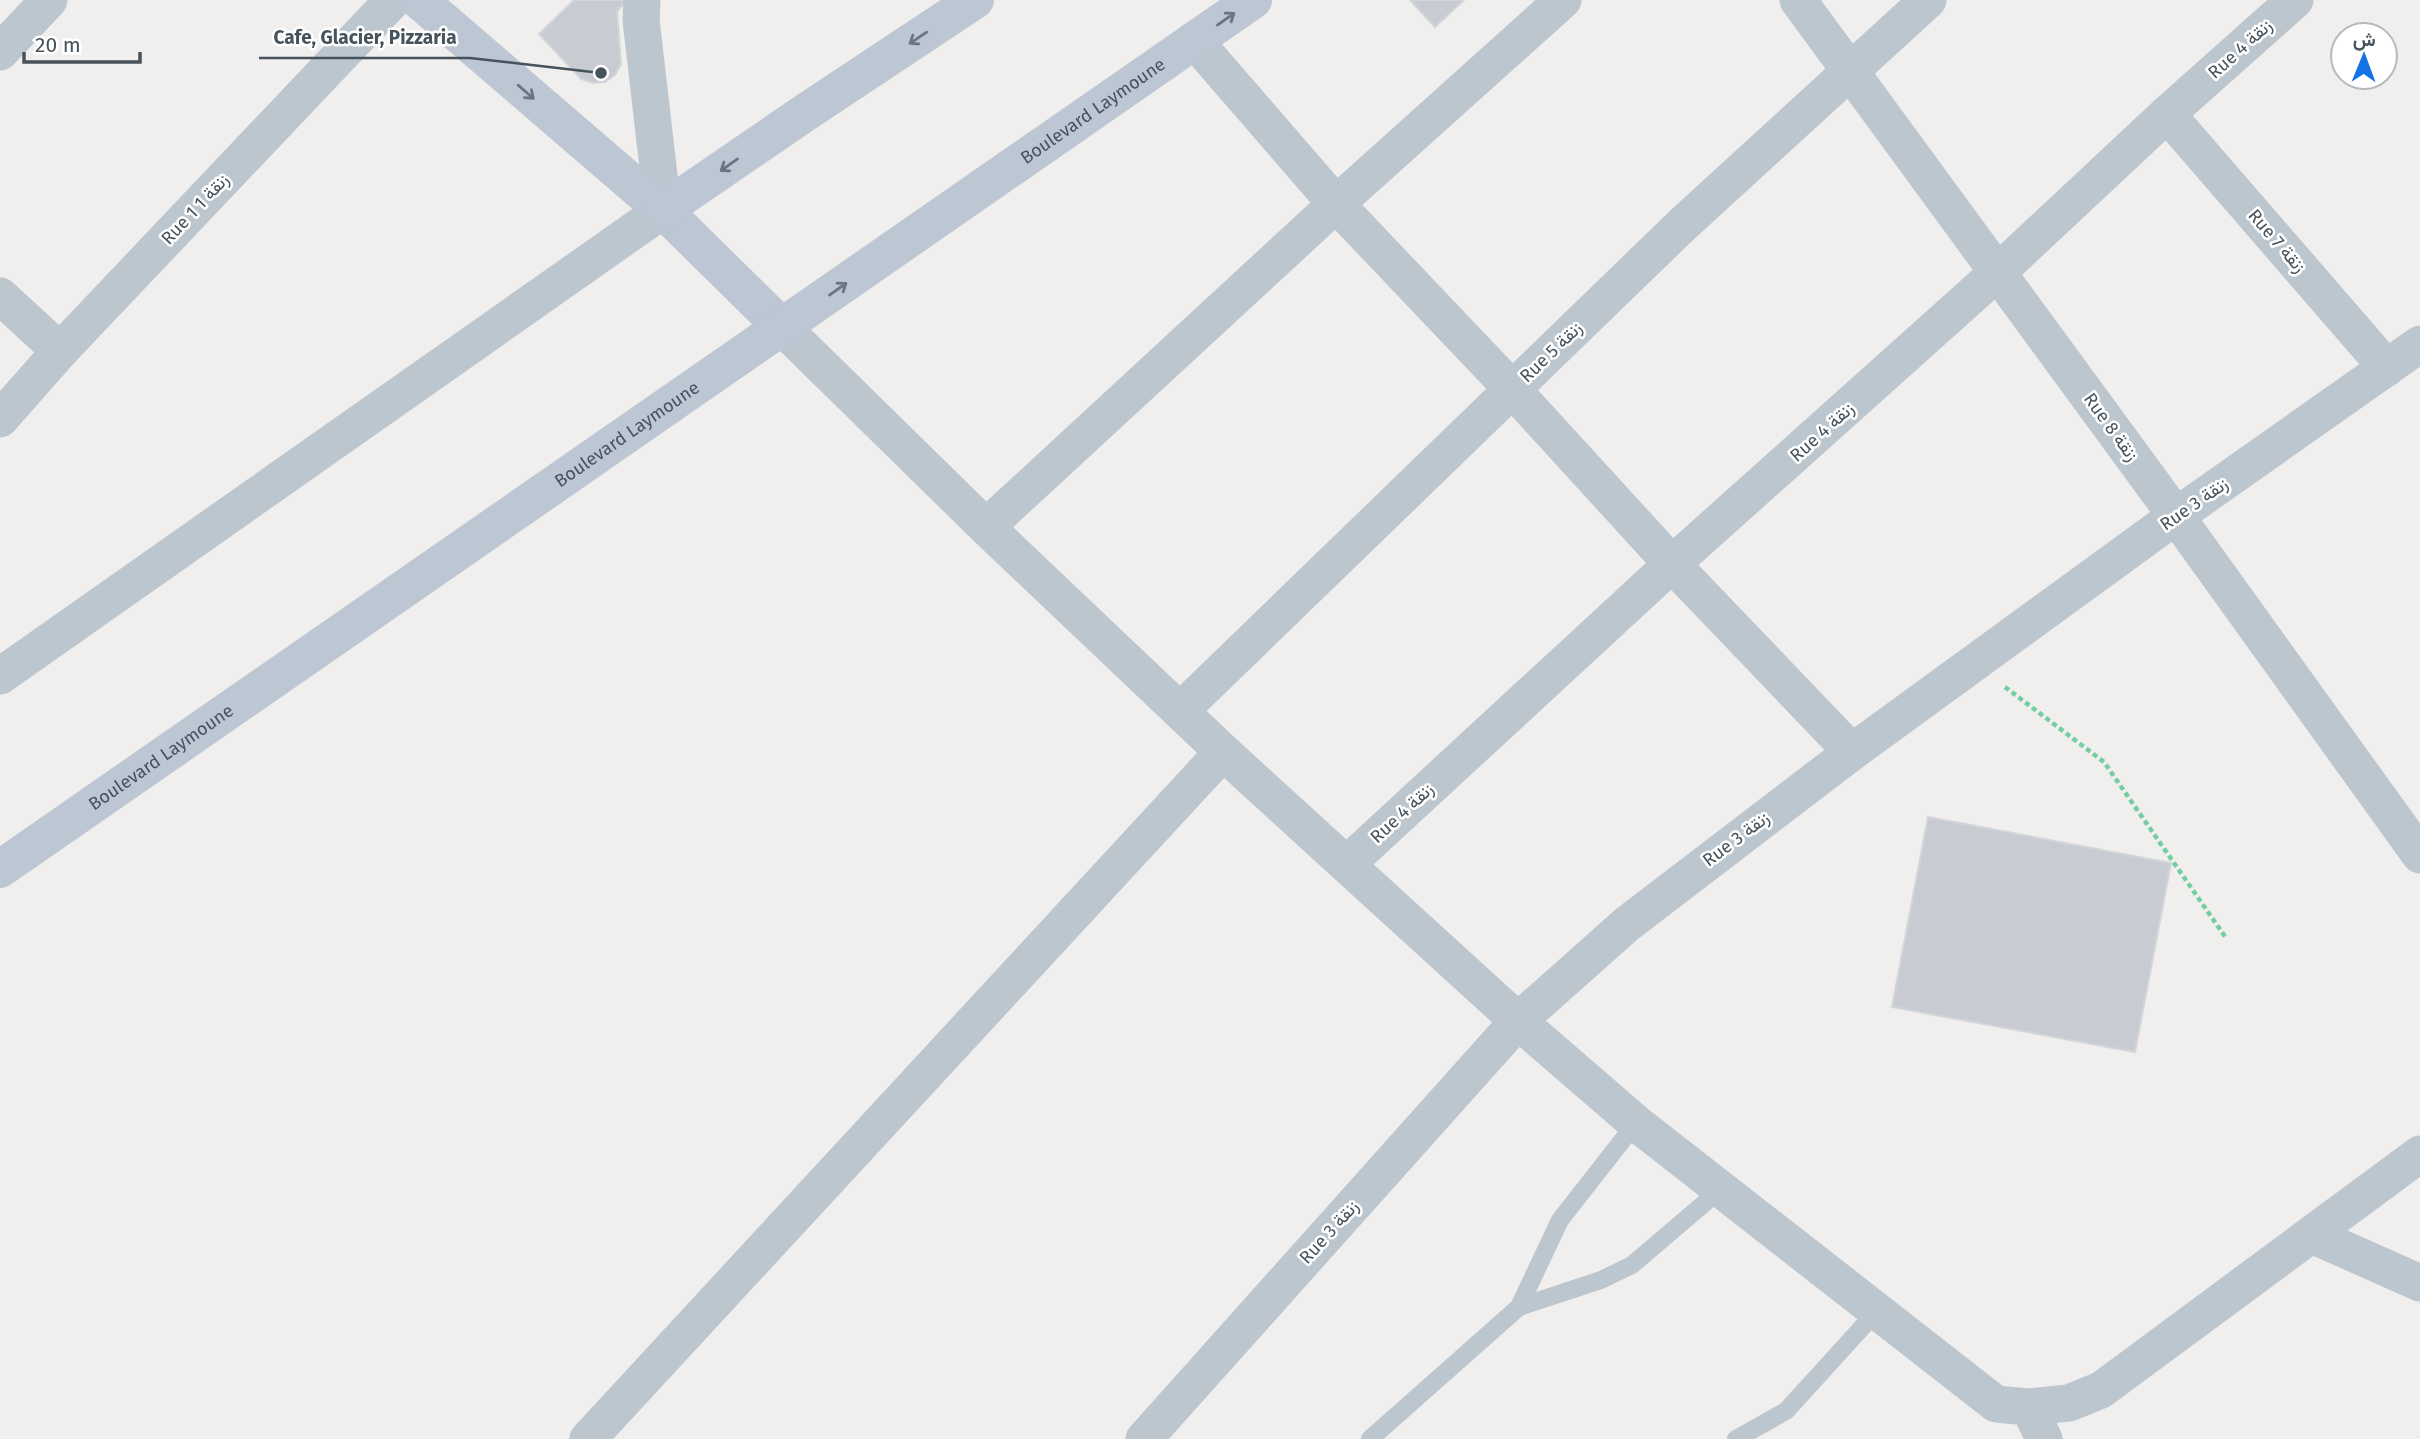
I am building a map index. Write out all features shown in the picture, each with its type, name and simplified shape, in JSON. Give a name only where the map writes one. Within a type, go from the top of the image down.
[{"type":"street","points":[[0,52],[49,0]]},
{"type":"street","name":"Rue 1 زنقة 1","points":[[0,419],[60,351],[393,0]]},
{"type":"street","points":[[419,0],[663,210],[986,527],[1223,752],[1348,863],[1518,1021],[1636,1123],[1996,1404],[2037,1423],[2069,1403],[2101,1390],[2420,1154]]},
{"type":"street","points":[[642,0],[641,20],[663,210]]},
{"type":"street","points":[[0,676],[663,210],[975,0]]},
{"type":"street","name":"Boulevard Laymoune","points":[[0,869],[1253,0]]},
{"type":"street","points":[[986,527],[1336,204],[1563,0]]},
{"type":"street","name":"Rue 8 زنقة","points":[[1798,0],[1853,72],[2420,855]]},
{"type":"street","name":"Rue 5 زنقة","points":[[1181,711],[1682,225],[1853,72],[1928,0]]},
{"type":"street","name":"Rue 4 زنقة","points":[[1348,863],[1672,564],[1998,272],[2167,114],[2295,0]]},
{"type":"street","points":[[1194,40],[1336,204],[1672,564],[1852,752]]},
{"type":"street","name":"Rue 7 زنقة","points":[[2167,114],[2388,368]]},
{"type":"street","points":[[0,296],[60,351]]},
{"type":"street","name":"Rue 3 زنقة","points":[[1144,1439],[1518,1021],[1627,924],[1973,663],[2420,344]]},
{"type":"street","points":[[588,1439],[1223,752]]},
{"type":"street","points":[[2312,1235],[2420,1283]]},
{"type":"lane","points":[[1370,1439],[1519,1307],[1560,1220],[1636,1123]]},
{"type":"lane","points":[[1519,1307],[1601,1280],[1632,1265],[1721,1189]]},
{"type":"lane","points":[[1736,1439],[1786,1411],[1877,1311]]},
{"type":"path","points":[[1973,663],[2104,762],[2226,938]]},
{"type":"building","points":[[574,0],[628,0],[617,11],[621,64],[615,75],[605,82],[593,83],[581,79],[539,34]]},
{"type":"building","points":[[1410,0],[1464,0],[1435,27]]},
{"type":"building","points":[[1928,817],[2171,863],[2135,1052],[1892,1007]]},
{"type":"place","name":"Cafe, Glacier, Pizzaria","points":[[601,73]]}]
